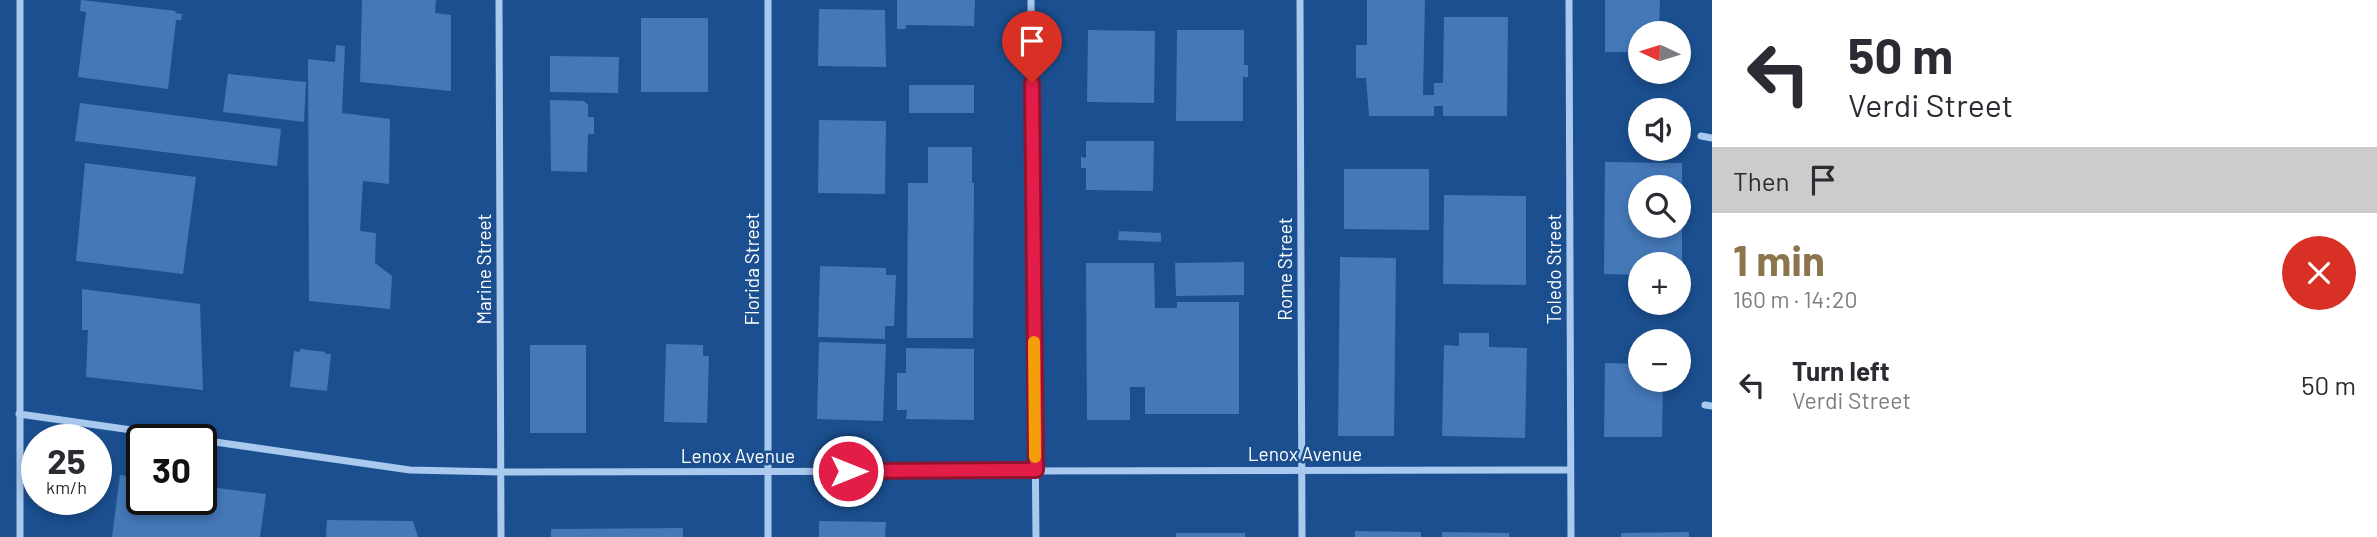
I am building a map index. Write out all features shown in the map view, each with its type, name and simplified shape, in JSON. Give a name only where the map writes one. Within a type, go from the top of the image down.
[{"type":"street","points":[[20,0],[20,537]]},
{"type":"street","name":"Marine Street","points":[[499,0],[501,537]]},
{"type":"street","name":"Florida Street","points":[[768,0],[768,537]]},
{"type":"street","points":[[1031,0],[1036,537]]},
{"type":"street","name":"Rome Street","points":[[1300,0],[1302,537]]},
{"type":"street","name":"Toledo Street","points":[[1569,0],[1571,537]]},
{"type":"street","points":[[1701,136],[1712,138]]},
{"type":"street","points":[[19,414],[126,429]]},
{"type":"street","name":"Lenox Avenue","points":[[217,442],[410,470],[501,472],[1570,470]]},
{"type":"building","points":[[81,0],[176,11],[175,13],[182,14],[181,20],[176,20],[168,89],[78,77],[86,12],[80,11]]},
{"type":"building","points":[[362,0],[436,0],[435,13],[451,15],[451,91],[360,82]]},
{"type":"building","points":[[897,0],[975,0],[974,26],[906,25],[906,29],[897,29]]},
{"type":"building","points":[[1367,0],[1425,0],[1423,95],[1434,95],[1434,83],[1443,83],[1444,17],[1508,17],[1507,116],[1443,116],[1443,106],[1434,106],[1434,116],[1369,116],[1366,78],[1356,78],[1356,45],[1367,45]]},
{"type":"building","points":[[1605,0],[1660,0],[1659,21],[1628,21],[1628,52],[1605,52]]},
{"type":"building","points":[[819,9],[885,10],[886,67],[818,66]]},
{"type":"building","points":[[641,18],[708,18],[708,92],[641,92]]},
{"type":"building","points":[[1088,30],[1155,31],[1154,103],[1087,102]]},
{"type":"building","points":[[1177,30],[1244,30],[1244,65],[1248,65],[1248,77],[1243,77],[1243,121],[1176,121]]},
{"type":"building","points":[[336,45],[345,46],[342,113],[390,119],[389,184],[363,181],[360,231],[376,233],[375,263],[392,276],[390,309],[309,301],[308,59],[335,62]]},
{"type":"building","points":[[550,56],[619,57],[618,93],[550,92]]},
{"type":"building","points":[[228,74],[306,82],[304,122],[223,112]]},
{"type":"building","points":[[909,85],[974,85],[974,113],[909,113]]},
{"type":"building","points":[[550,100],[584,101],[588,105],[588,117],[594,117],[594,134],[588,134],[587,172],[551,171]]},
{"type":"building","points":[[80,103],[281,129],[277,166],[75,141]]},
{"type":"building","points":[[819,120],[886,121],[885,194],[818,193]]},
{"type":"building","points":[[1086,141],[1154,141],[1153,191],[1086,190],[1086,168],[1081,168],[1081,157],[1086,158]]},
{"type":"building","points":[[928,147],[972,147],[973,338],[907,338],[908,183],[928,183]]},
{"type":"building","points":[[1605,162],[1682,163],[1682,175],[1628,175],[1628,238],[1682,238],[1682,252],[1628,252],[1628,275],[1604,274]]},
{"type":"building","points":[[85,163],[196,177],[183,274],[76,261]]},
{"type":"building","points":[[1344,169],[1429,169],[1429,230],[1344,229]]},
{"type":"building","points":[[1444,195],[1526,196],[1526,285],[1443,284]]},
{"type":"building","points":[[1119,231],[1161,233],[1161,242],[1118,240]]},
{"type":"building","points":[[1340,257],[1396,258],[1394,436],[1338,436]]},
{"type":"building","points":[[1244,262],[1244,295],[1176,296],[1175,263]]},
{"type":"building","points":[[1086,263],[1154,263],[1155,308],[1177,308],[1177,302],[1239,302],[1239,414],[1145,414],[1145,387],[1130,387],[1130,420],[1087,420]]},
{"type":"building","points":[[820,266],[886,268],[886,275],[896,275],[894,326],[885,326],[885,339],[818,337]]},
{"type":"building","points":[[82,289],[200,304],[203,390],[86,377],[88,330],[82,330]]},
{"type":"building","points":[[1459,333],[1489,333],[1489,347],[1527,348],[1525,438],[1442,436],[1444,345],[1459,346]]},
{"type":"building","points":[[819,342],[886,344],[883,421],[817,419]]},
{"type":"building","points":[[666,344],[703,345],[703,356],[709,356],[707,423],[664,422]]},
{"type":"building","points":[[530,345],[586,345],[586,433],[530,433]]},
{"type":"building","points":[[906,348],[974,349],[974,420],[906,419],[907,410],[897,410],[897,373],[906,373]]},
{"type":"building","points":[[300,349],[331,354],[327,391],[290,387],[294,351],[300,352]]},
{"type":"building","points":[[1605,363],[1628,364],[1628,392],[1663,392],[1662,437],[1604,437]]},
{"type":"building","points":[[120,475],[126,476],[126,515],[217,515],[217,488],[266,494],[260,537],[112,537]]},
{"type":"building","points":[[327,520],[413,521],[418,537],[326,537]]},
{"type":"building","points":[[819,521],[886,522],[885,537],[819,537]]},
{"type":"building","points":[[683,528],[683,537],[551,537],[551,529]]},
{"type":"building","points":[[1355,531],[1421,532],[1421,537],[1355,537]]},
{"type":"building","points":[[1442,532],[1509,533],[1509,537],[1442,537]]},
{"type":"building","points":[[1689,532],[1689,537],[1621,537],[1621,533]]},
{"type":"building","points":[[1176,533],[1245,533],[1245,537],[1176,537]]},
{"type":"slow traffic","points":[[1034,342],[1035,457]]},
{"type":"route","points":[[848,471],[1036,470],[1032,83]]}]
